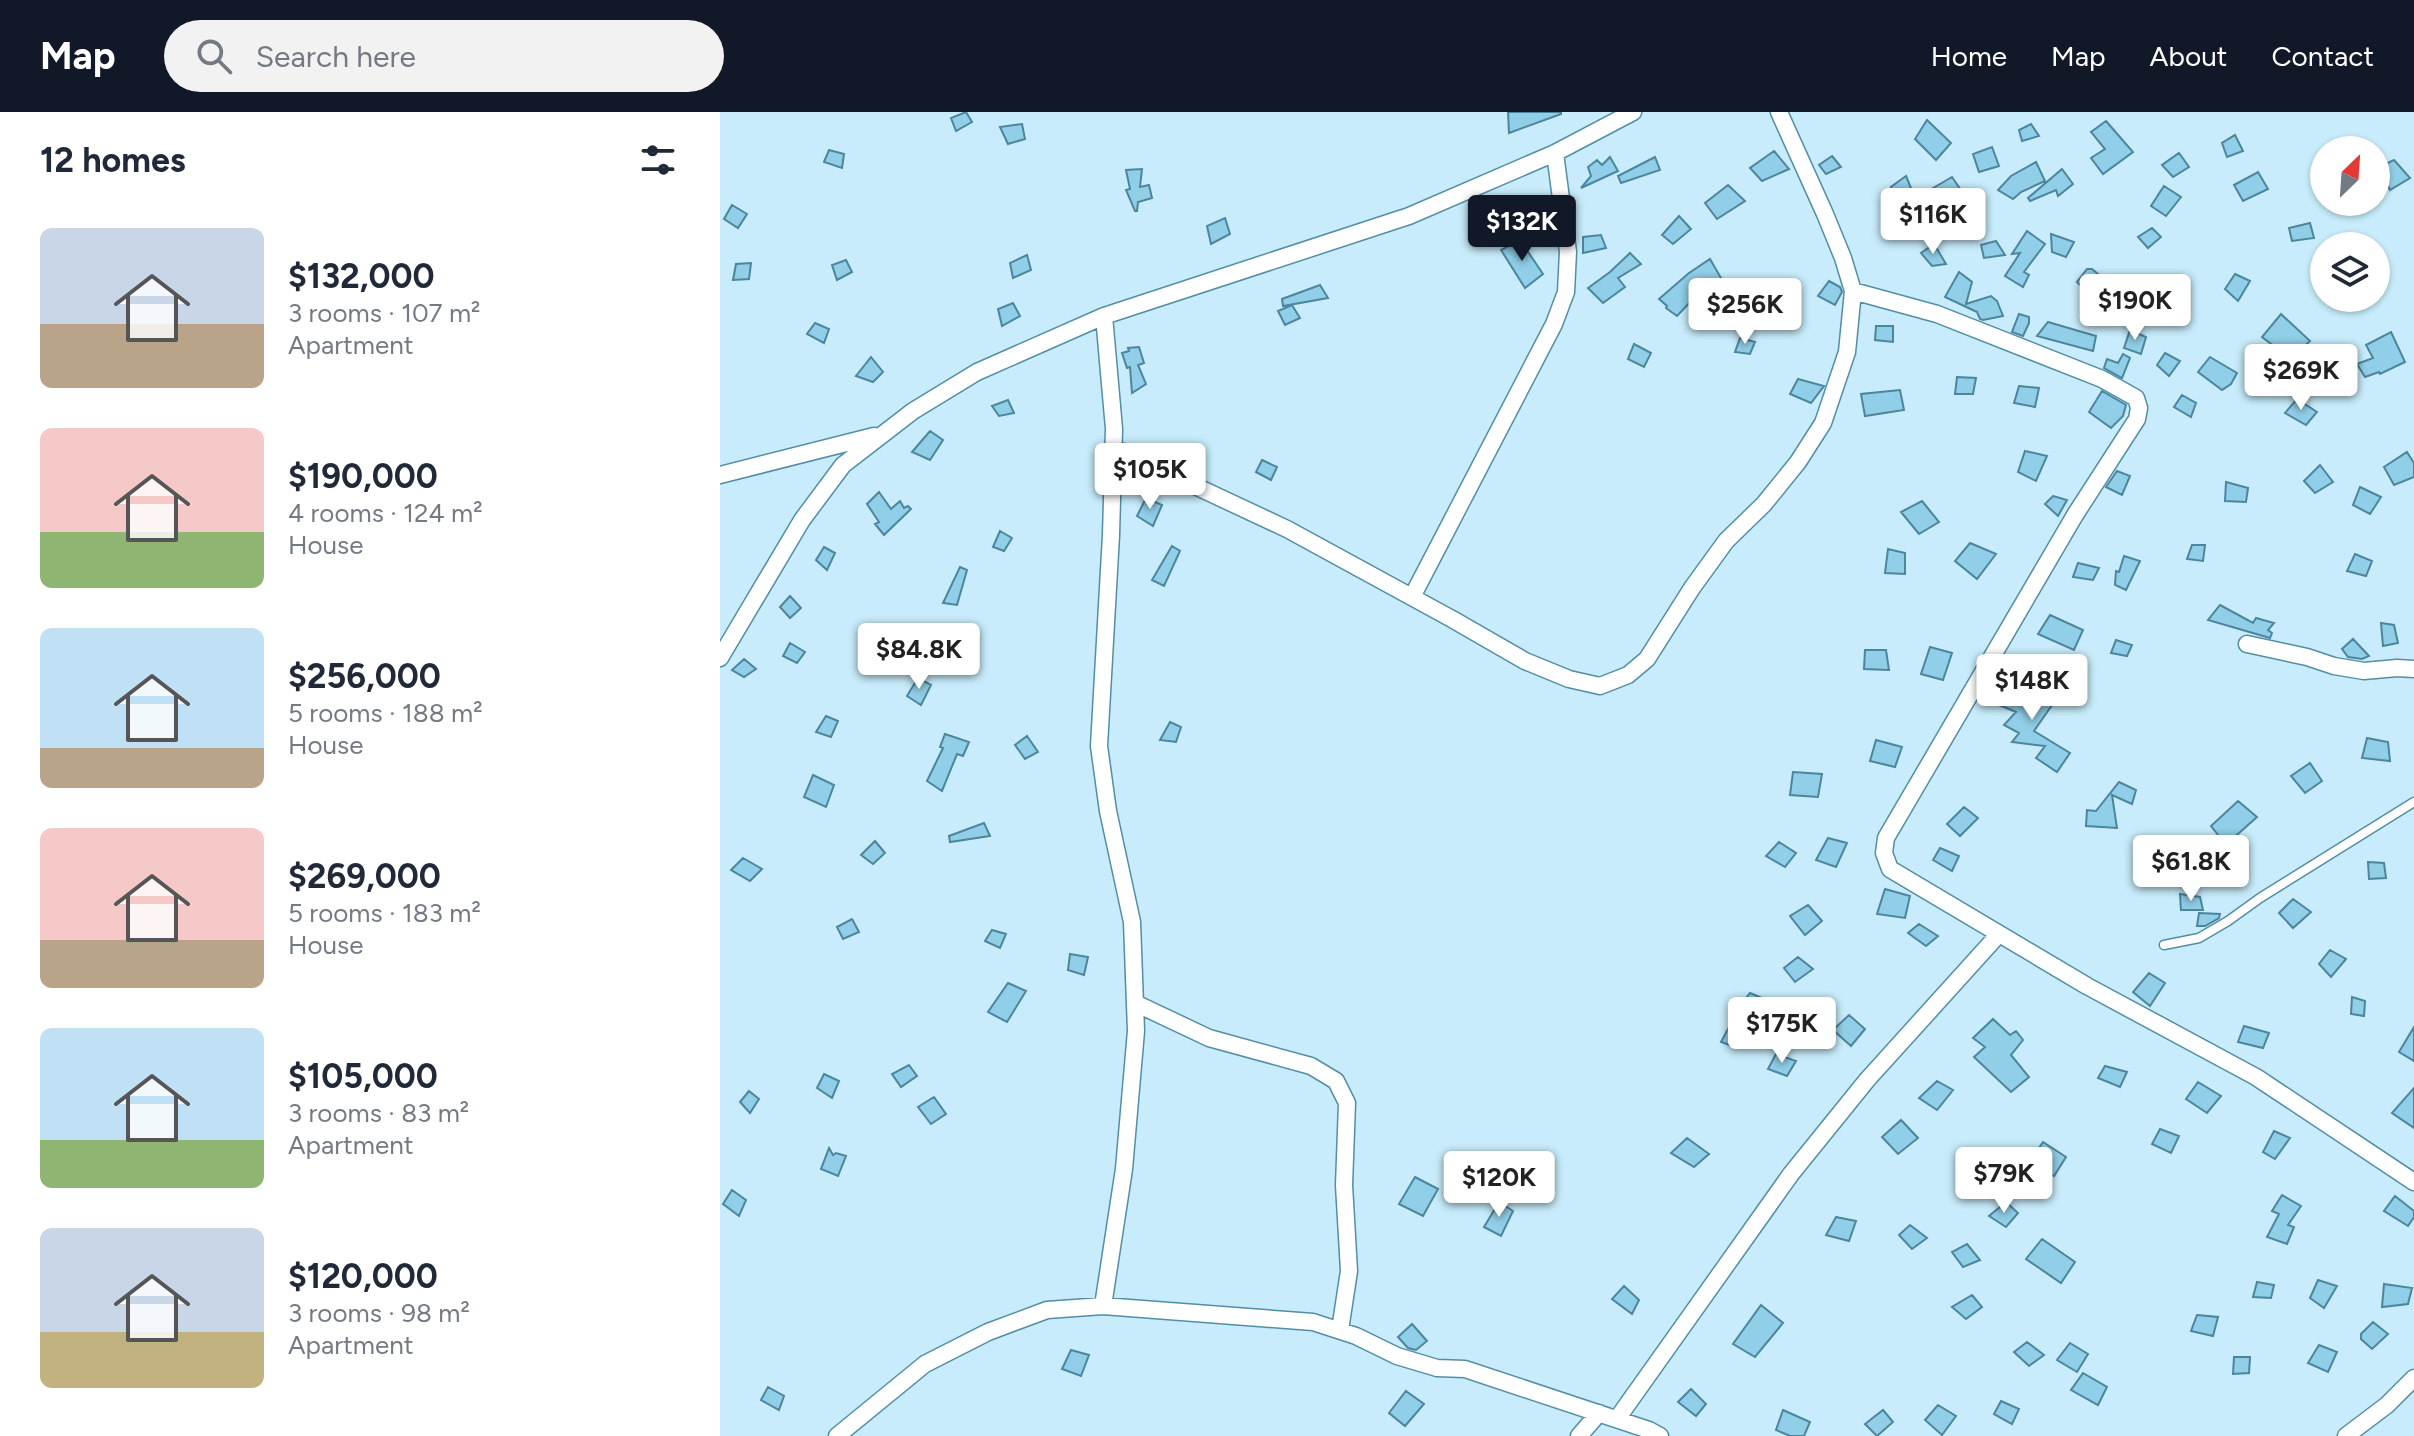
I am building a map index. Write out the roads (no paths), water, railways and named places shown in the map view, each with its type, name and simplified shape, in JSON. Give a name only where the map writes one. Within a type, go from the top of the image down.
[{"type":"street","points":[[720,658],[810,509],[843,465],[913,411],[977,372],[1104,316],[1409,216],[1555,153],[1633,112]]},
{"type":"street","points":[[1114,448],[1287,529],[1525,661],[1569,679],[1600,686],[1628,675],[1647,659],[1726,541],[1773,494],[1798,462],[1823,423],[1847,352],[1853,291],[1825,214],[1779,112]]},
{"type":"street","points":[[1412,597],[1554,324],[1566,292],[1568,252],[1555,153]]},
{"type":"street","points":[[1853,291],[1937,314],[2102,379],[2136,398],[2139,408],[2137,419],[2075,515],[1886,838],[1884,853],[1890,869],[2087,986],[2256,1077],[2414,1182]]},
{"type":"street","points":[[1103,1306],[1124,1169],[1136,1031],[1132,922],[1108,811],[1099,746],[1114,448],[1104,316]]},
{"type":"street","points":[[725,470],[882,434]]},
{"type":"street","points":[[2247,644],[2364,671],[2414,669]]},
{"type":"street","points":[[1617,1419],[1791,1174],[1867,1080],[1999,934]]},
{"type":"street","points":[[1135,1003],[1209,1038],[1311,1066],[1336,1081],[1347,1103],[1344,1185],[1349,1271],[1340,1330]]},
{"type":"street","points":[[837,1436],[925,1364],[988,1332],[1047,1310],[1103,1306],[1313,1322],[1356,1336],[1397,1356],[1437,1368],[1465,1369],[1660,1436]]},
{"type":"street","points":[[2346,1436],[2387,1405],[2414,1378]]},
{"type":"street","points":[[1579,1436],[1599,1413]]},
{"type":"lane","points":[[2164,945],[2199,938],[2414,802]]}]
